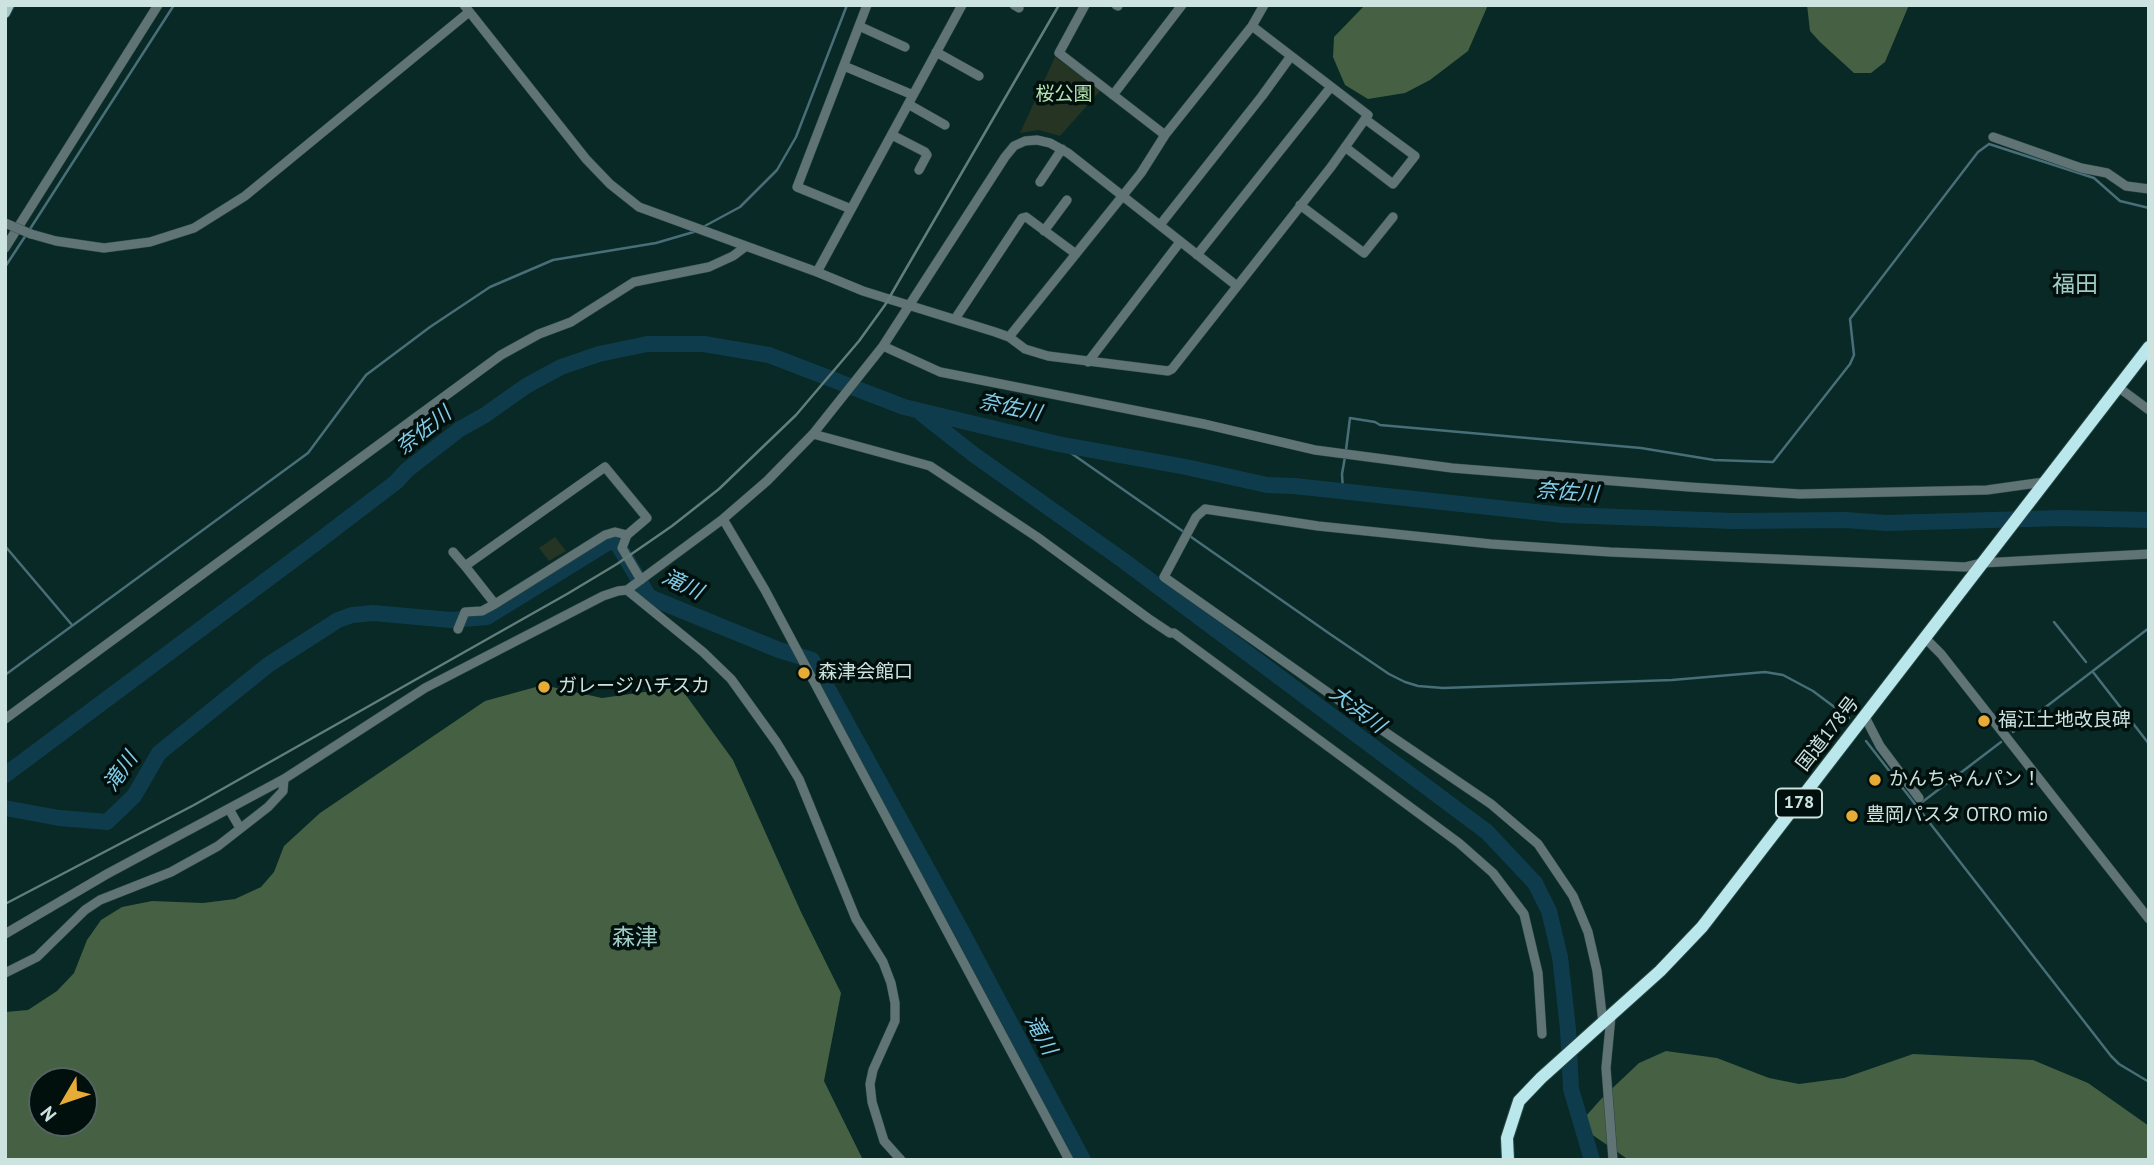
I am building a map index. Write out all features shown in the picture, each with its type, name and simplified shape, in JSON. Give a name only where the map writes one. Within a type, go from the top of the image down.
[{"type":"highway","name":"国道178号","points":[[1508,1160],[1507,1138],[1520,1101],[1541,1078],[1668,964],[1702,927],[2149,347]]},
{"type":"main road","points":[[5,13],[9,5]]},
{"type":"street","points":[[5,248],[158,5]]},
{"type":"street","points":[[850,209],[797,187],[867,5]]},
{"type":"street","points":[[817,272],[962,5]]},
{"type":"street","points":[[1085,5],[1059,53],[1165,135]]},
{"type":"street","points":[[1113,95],[1182,5]]},
{"type":"street","points":[[1009,337],[1140,173],[1165,135],[1252,26],[1264,5]]},
{"type":"street","points":[[5,223],[56,242],[104,248],[150,242],[194,228],[245,196],[466,9],[586,159],[610,184],[639,207],[863,291],[1009,337],[1025,349],[1048,356],[1168,371],[1368,115],[1252,26]]},
{"type":"street","points":[[859,26],[905,47]]},
{"type":"street","points":[[936,52],[979,76]]},
{"type":"street","points":[[1160,225],[1291,56]]},
{"type":"street","points":[[844,66],[913,95]]},
{"type":"street","points":[[1197,255],[1330,88]]},
{"type":"street","points":[[908,104],[945,125]]},
{"type":"street","points":[[1345,147],[1393,184],[1415,156],[1365,119]]},
{"type":"street","points":[[892,135],[925,152],[927,155],[919,170]]},
{"type":"street","points":[[1993,137],[2081,168],[2107,173],[2126,186],[2149,189]]},
{"type":"street","points":[[5,934],[107,874],[284,779],[425,688],[603,596],[627,590],[723,519],[813,434],[883,346],[1014,146],[1037,140],[1062,149],[1237,286]]},
{"type":"street","points":[[1040,182],[1062,149]]},
{"type":"street","points":[[1044,230],[1068,200]]},
{"type":"street","points":[[1300,205],[1364,253],[1393,217]]},
{"type":"street","points":[[955,320],[1022,218],[1026,217],[1076,254]]},
{"type":"street","points":[[1088,362],[1180,242]]},
{"type":"street","points":[[5,719],[501,355],[538,334],[570,322],[634,282],[709,267],[745,247]]},
{"type":"street","points":[[883,346],[940,372],[1204,424],[1315,450],[1452,468],[1800,494],[1987,490],[2042,485]]},
{"type":"street","points":[[2118,387],[2149,410]]},
{"type":"street","points":[[813,434],[930,466],[1037,537],[1149,619],[1174,633],[1459,843],[1493,873],[1524,914],[1538,973],[1542,1034]]},
{"type":"street","points":[[465,566],[605,467],[648,518],[627,535],[622,548],[641,580]]},
{"type":"street","points":[[1613,1160],[1606,1068],[1607,1019],[1593,951],[1581,914],[1562,878],[1531,837],[1491,804],[1164,576],[1196,517],[1205,509],[1318,526],[1491,544],[1610,552],[1965,567],[1984,559],[2149,554]]},
{"type":"street","points":[[723,519],[765,590],[1069,1160]]},
{"type":"street","points":[[458,629],[465,611],[482,611],[495,604],[605,535],[614,532],[627,535]]},
{"type":"street","points":[[453,552],[495,604]]},
{"type":"street","points":[[627,590],[703,652],[731,679],[799,779],[856,919],[883,962],[891,983],[895,1021],[873,1070],[870,1084],[884,1140],[901,1160]]},
{"type":"street","points":[[1925,638],[1941,654],[2149,919]]},
{"type":"street","points":[[1865,717],[1880,746],[1919,798]]},
{"type":"street","points":[[5,973],[37,957],[85,910],[100,900],[192,861],[240,828],[268,807],[283,791],[284,779]]},
{"type":"street","points":[[229,808],[240,828]]},
{"type":"green space","points":[[1365,5],[1488,5],[1468,51],[1430,80],[1405,93],[1368,99],[1345,85],[1333,57],[1334,37]]},
{"type":"green space","points":[[1807,5],[1909,5],[1885,62],[1871,73],[1854,73],[1810,31]]},
{"type":"green space","name":"桜公園","points":[[1055,57],[1101,90],[1060,136],[1039,130],[1020,133]]},
{"type":"green space","points":[[555,537],[566,551],[549,561],[539,548]]},
{"type":"green space","points":[[543,685],[602,698],[680,687],[733,760],[801,912],[841,993],[824,1081],[863,1160],[5,1160],[5,1012],[28,1010],[57,991],[74,973],[87,940],[101,920],[122,907],[152,901],[203,903],[235,899],[261,887],[274,872],[284,846],[320,813],[485,701]]},
{"type":"green space","points":[[1666,1051],[1717,1058],[1769,1078],[1799,1084],[1844,1078],[1913,1054],[2033,1060],[2088,1083],[2149,1126],[2149,1160],[1629,1160],[1578,1125],[1639,1063]]},
{"type":"waterway","points":[[30,229],[174,5]]},
{"type":"waterway","points":[[703,227],[740,207],[777,170],[796,137],[847,5]]},
{"type":"waterway","points":[[1346,450],[1350,418],[1380,425],[1641,448],[1714,460],[1773,462],[1850,364],[1854,355],[1850,319],[1978,152],[1989,144],[2094,178],[2120,201],[2149,208]]},
{"type":"waterway","points":[[5,675],[308,453],[366,375],[430,327],[490,287],[553,260],[656,243],[697,231]]},
{"type":"waterway","points":[[5,267],[26,235]]},
{"type":"waterway","name":"奈佐川","points":[[5,775],[312,546],[460,429],[526,386],[561,367],[599,354],[647,344],[704,344],[769,355],[904,407],[1058,444],[1267,485],[1563,515],[1886,523],[2062,518],[2149,520]]},
{"type":"waterway","name":"大浜川","points":[[922,414],[1487,832],[1535,883],[1549,911],[1560,957],[1571,1089],[1592,1160]]},
{"type":"waterway","points":[[1058,444],[1330,634],[1405,682],[1443,688],[1672,680],[1765,672],[1783,675],[1813,691],[1849,718]]},
{"type":"waterway","points":[[1343,491],[1345,457]]},
{"type":"waterway","name":"滝川","points":[[5,808],[59,818],[107,822],[134,796],[159,753],[268,665],[338,620],[352,615],[373,613],[451,620],[487,617],[609,542],[617,543],[649,597],[779,650],[812,660],[960,928],[1083,1160]]},
{"type":"waterway","points":[[5,546],[72,625]]},
{"type":"waterway","points":[[2054,622],[2086,662]]},
{"type":"waterway","points":[[2013,732],[2149,628]]},
{"type":"waterway","points":[[2093,672],[2149,744]]},
{"type":"waterway","points":[[1866,741],[2111,1056],[2149,1082]]},
{"type":"waterway","points":[[1917,806],[2001,742]]},
{"type":"railway","points":[[5,904],[194,805],[567,594],[617,564],[719,489],[796,415],[859,341],[885,305],[1059,5]]},
{"type":"place","name":"森津会館口","points":[[804,673]]},
{"type":"place","name":"ガレージハチスカ","points":[[544,687]]},
{"type":"place","name":"福江土地改良碑","points":[[1984,721]]},
{"type":"place","name":"かんちゃんパン！","points":[[1875,780]]},
{"type":"place","name":"豊岡パスタ OTRO mio","points":[[1852,816]]},
{"type":"district","name":"福田","points":[[2075,285]]},
{"type":"district","name":"森津","points":[[635,938]]}]
